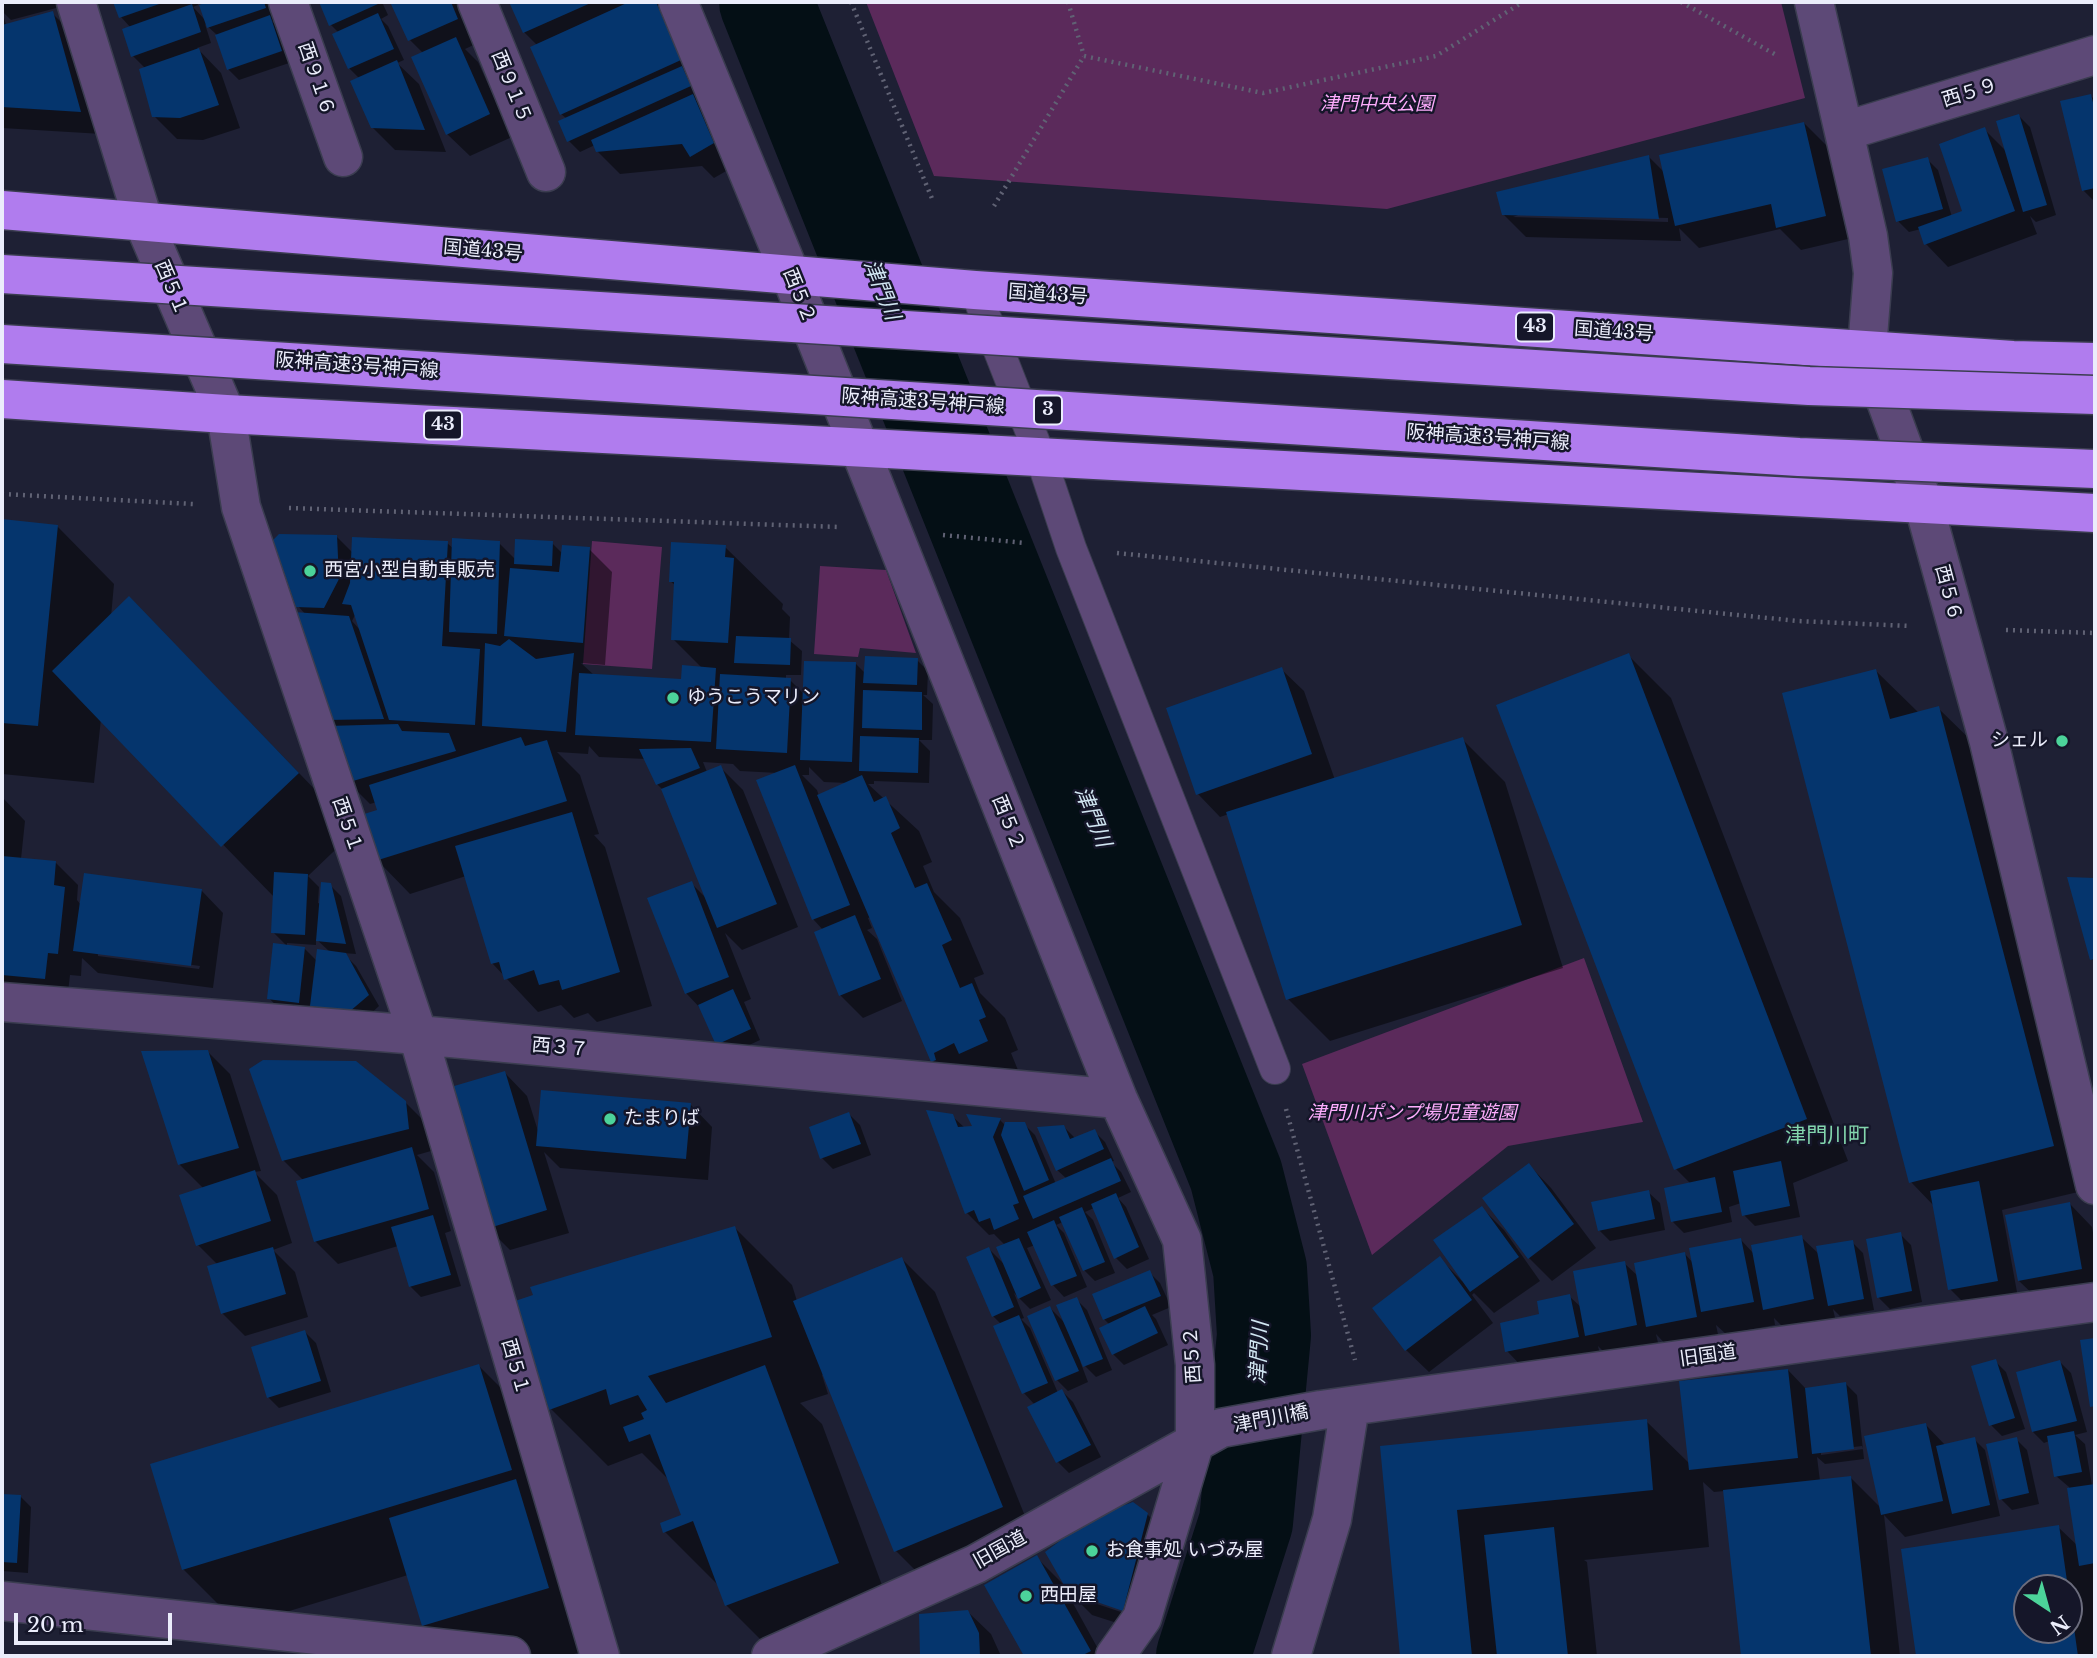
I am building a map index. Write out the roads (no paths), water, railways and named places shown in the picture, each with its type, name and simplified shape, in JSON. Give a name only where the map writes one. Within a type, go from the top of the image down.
[{"type":"highway","name":"国道43号","points":[[2,211],[960,289],[2013,360],[2095,362]]},
{"type":"highway","points":[[2,274],[1809,386],[2095,395]]},
{"type":"highway","name":"阪神高速3号神戸線","points":[[2,344],[1799,457],[2095,469]]},
{"type":"highway","name":"43","points":[[2,400],[2095,513]]},
{"type":"street","name":"西５１","points":[[76,2],[144,223],[226,414],[241,507],[418,1035],[600,1656]]},
{"type":"street","name":"西９１６","points":[[288,2],[343,157]]},
{"type":"street","name":"西９１５","points":[[477,2],[546,172]]},
{"type":"street","name":"西５２","points":[[678,2],[803,277],[906,531],[1118,1098],[1182,1240],[1195,1365],[1208,1434],[1142,1618],[1115,1656]]},
{"type":"street","name":"西５６","points":[[1814,2],[1868,236],[1873,273],[1867,349],[1923,502],[1958,628],[1989,742],[2095,1185]]},
{"type":"street","name":"西５９","points":[[1845,131],[2095,55]]},
{"type":"street","name":"西３７","points":[[2,1002],[418,1035],[1118,1098]]},
{"type":"street","name":"旧国道","points":[[1335,1408],[2095,1303]]},
{"type":"street","name":"津門川橋","points":[[1208,1434],[1335,1408]]},
{"type":"street","points":[[1291,1656],[1332,1519],[1335,1408]]},
{"type":"street","name":"旧国道","points":[[771,1656],[976,1564],[1208,1434]]},
{"type":"street","points":[[2,1601],[511,1656]]},
{"type":"lane","points":[[960,289],[1028,457],[1059,547],[1275,1069]]},
{"type":"waterway","name":"津門川","points":[[766,2],[1236,1175],[1260,1269],[1264,1335],[1246,1522],[1203,1656]]},
{"type":"place","name":"西宮小型自動車販売","points":[[310,571]]},
{"type":"place","name":"ゆうこうマリン","points":[[673,698]]},
{"type":"place","name":"シェル","points":[[2062,741]]},
{"type":"place","name":"たまりば","points":[[610,1119]]},
{"type":"place","name":"お食事処 いづみ屋","points":[[1092,1551]]},
{"type":"place","name":"西田屋","points":[[1026,1596]]},
{"type":"district","name":"津門川町","points":[[1827,1136]]},
{"type":"park label","name":"津門中央公園","points":[[1377,105]]},
{"type":"park label","name":"津門川ポンプ場児童遊園","points":[[1412,1114]]}]
